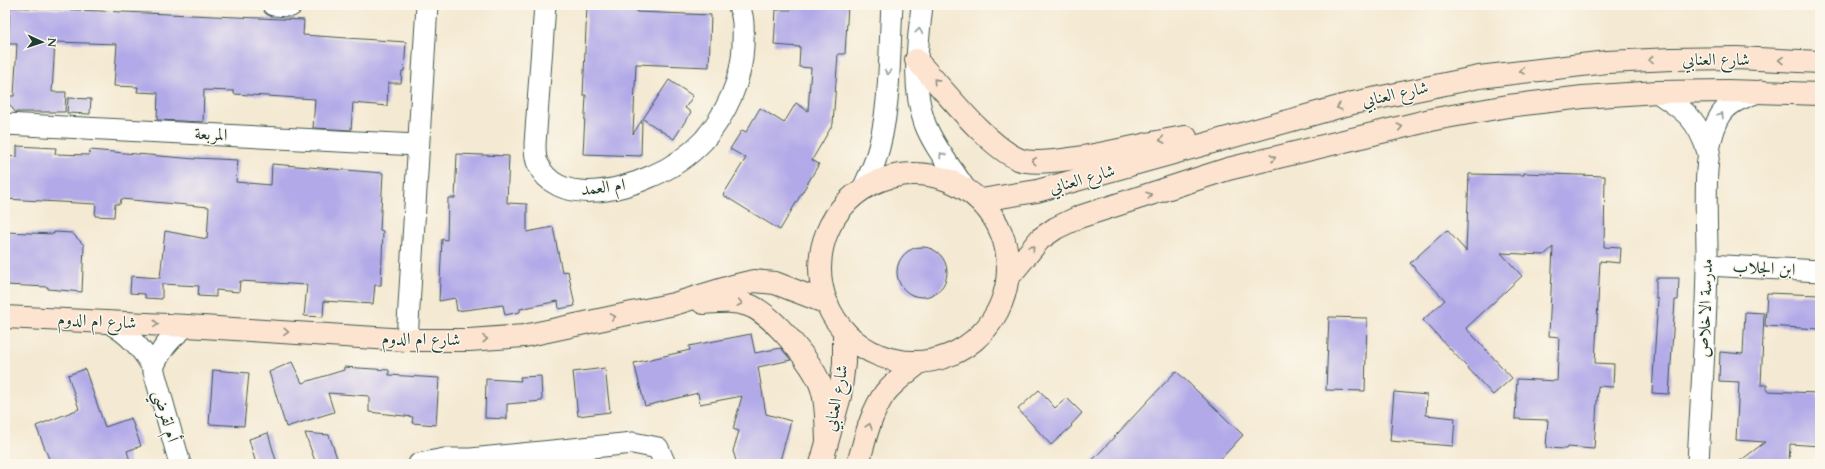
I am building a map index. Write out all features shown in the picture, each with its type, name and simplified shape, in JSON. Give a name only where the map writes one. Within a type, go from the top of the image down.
[{"type":"street","points":[[407,340],[417,144],[427,5]]},
{"type":"street","name":"ام العمد","points":[[545,5],[535,144],[538,164],[550,181],[568,191],[588,191],[617,188],[652,176],[680,161],[703,140],[722,115],[735,87],[742,56],[743,24],[741,10],[738,5]]},
{"type":"street","points":[[863,189],[875,161],[880,142],[886,104],[892,5]]},
{"type":"street","points":[[922,5],[916,60],[918,96],[926,125],[936,145],[973,194],[994,217],[1003,236],[1008,257],[1008,278],[1003,300],[993,320],[979,337],[962,350],[942,358],[920,362],[892,360],[866,349],[844,331],[834,318],[827,303],[821,282],[820,260],[824,239],[833,220],[846,202],[863,189],[882,179],[902,174],[917,174],[945,178],[973,194]]},
{"type":"street","name":"شارع العنابي","points":[[973,194],[1044,190],[1229,136],[1353,103],[1416,88],[1479,77],[1543,68],[1607,62],[1672,59],[1736,58],[1820,62]]},
{"type":"street","points":[[916,60],[996,144],[1020,160],[1040,162],[1098,154],[1172,138],[1229,136]]},
{"type":"street","name":"شارع العنابي","points":[[1008,278],[1040,239],[1056,228],[1079,217],[1228,169],[1435,119],[1531,103],[1583,97],[1657,92],[1762,91],[1820,94]]},
{"type":"street","name":"مدرسة الاخلاص","points":[[1698,464],[1707,265],[1708,152],[1719,117],[1726,108],[1737,100],[1762,91]]},
{"type":"street","name":"مدرسة الاخلاص","points":[[1657,92],[1694,120],[1702,132],[1708,152]]},
{"type":"street","name":"المربعة","points":[[5,124],[417,144]]},
{"type":"street","name":"ابن الجلاب","points":[[1707,265],[1820,271]]},
{"type":"street","name":"شارع ام الدوم","points":[[6,318],[187,326],[407,340],[469,340],[524,336],[674,304],[754,281],[775,283],[827,303]]},
{"type":"street","points":[[674,304],[728,301],[738,302],[759,310],[769,316],[783,330],[815,373],[825,402],[827,440]]},
{"type":"street","name":"أم لقرضي","points":[[108,322],[122,330],[135,341],[153,368],[180,464]]},
{"type":"street","name":"أم لقرضي","points":[[153,368],[164,346],[174,335],[187,326]]},
{"type":"street","name":"شارع العنابي","points":[[821,464],[840,396],[844,363],[844,331]]},
{"type":"street","points":[[858,464],[876,408],[885,393],[896,381],[920,362]]},
{"type":"street","points":[[419,464],[444,459],[471,459],[633,444],[658,448],[665,464]]},
{"type":"building","points":[[791,5],[848,5],[845,54],[838,54],[833,124],[812,160],[819,164],[780,230],[723,195],[746,158],[730,149],[742,130],[746,132],[760,108],[784,123],[796,103],[808,111],[811,68],[799,67],[800,47],[774,45],[776,10],[791,10]]},
{"type":"building","points":[[587,6],[637,8],[637,12],[711,15],[709,67],[636,64],[633,134],[642,120],[641,156],[583,154],[586,95],[583,95]]},
{"type":"building","points":[[10,7],[304,20],[303,35],[406,42],[404,71],[402,71],[401,83],[388,83],[387,106],[353,103],[351,130],[313,128],[315,99],[234,94],[234,91],[204,90],[203,122],[157,120],[158,93],[137,92],[138,87],[114,86],[117,44],[55,42],[52,92],[66,92],[65,112],[15,112],[5,98],[5,96],[14,96],[17,44],[8,44]]},
{"type":"building","points":[[669,80],[693,96],[685,108],[691,112],[674,139],[643,119]]},
{"type":"building","points":[[68,98],[91,99],[90,114],[67,113]]},
{"type":"building","points":[[17,146],[56,148],[55,154],[89,155],[90,150],[195,159],[238,160],[236,182],[271,185],[272,164],[383,173],[380,230],[383,231],[381,285],[375,285],[373,304],[324,301],[323,317],[304,316],[307,285],[240,281],[239,292],[216,290],[216,297],[198,296],[199,286],[162,284],[162,299],[145,298],[145,294],[130,293],[131,276],[160,278],[165,231],[207,239],[209,207],[121,199],[120,204],[115,204],[114,217],[95,216],[96,204],[5,199],[5,156],[17,157]]},
{"type":"building","points":[[457,154],[509,156],[507,203],[527,204],[527,232],[553,227],[562,272],[568,271],[575,306],[559,309],[558,301],[520,309],[520,312],[505,315],[503,305],[457,311],[455,298],[439,301],[442,239],[447,240],[448,198],[455,198]]},
{"type":"building","points":[[1524,173],[1605,176],[1604,247],[1621,248],[1620,263],[1600,261],[1595,363],[1614,364],[1613,387],[1598,386],[1594,449],[1567,447],[1566,449],[1546,448],[1548,420],[1515,419],[1517,379],[1557,381],[1559,337],[1549,336],[1553,247],[1544,255],[1501,253],[1522,276],[1466,328],[1512,378],[1493,395],[1423,320],[1445,300],[1410,263],[1447,230],[1466,251],[1469,174],[1524,175]]},
{"type":"building","points":[[5,232],[54,234],[54,232],[72,233],[84,245],[82,292],[48,289],[48,287],[5,285]]},
{"type":"building","points":[[917,247],[927,247],[940,254],[947,267],[947,277],[940,290],[927,297],[917,297],[908,293],[901,286],[897,277],[897,267],[901,258],[908,251]]},
{"type":"building","points":[[1656,278],[1679,278],[1678,300],[1675,300],[1669,394],[1652,393],[1658,299],[1656,299]]},
{"type":"building","points":[[1767,293],[1820,295],[1820,329],[1765,326]]},
{"type":"building","points":[[1745,312],[1764,313],[1761,385],[1767,385],[1767,391],[1818,393],[1818,397],[1820,397],[1820,446],[1790,444],[1789,464],[1736,464],[1765,442],[1736,440],[1739,382],[1719,381],[1720,352],[1743,354]]},
{"type":"building","points":[[1329,317],[1367,318],[1365,391],[1326,390]]},
{"type":"building","points":[[751,334],[755,353],[781,348],[791,360],[758,367],[766,414],[791,421],[779,464],[737,464],[733,451],[739,431],[733,429],[742,396],[700,404],[698,393],[645,406],[634,363],[690,350],[689,346]]},
{"type":"building","points":[[292,362],[302,383],[344,370],[344,367],[389,370],[389,375],[439,378],[436,425],[412,423],[413,417],[369,412],[369,396],[328,393],[334,412],[286,427],[269,372]]},
{"type":"building","points":[[605,368],[610,412],[578,416],[573,372]]},
{"type":"building","points":[[85,369],[105,427],[131,418],[141,446],[127,451],[131,464],[51,464],[36,426],[79,409],[68,375]]},
{"type":"building","points":[[213,370],[249,373],[244,426],[209,424]]},
{"type":"building","points":[[1176,371],[1243,435],[1216,464],[1089,464]]},
{"type":"building","points":[[541,376],[542,401],[507,404],[507,419],[485,418],[486,379],[521,381],[520,377]]},
{"type":"building","points":[[1039,390],[1055,408],[1067,398],[1082,413],[1071,425],[1072,426],[1051,445],[1018,409]]},
{"type":"building","points":[[1394,392],[1427,395],[1426,415],[1455,418],[1453,446],[1390,441]]},
{"type":"building","points":[[268,433],[277,464],[256,464],[249,439]]},
{"type":"building","points":[[305,433],[329,435],[339,464],[316,464]]}]
